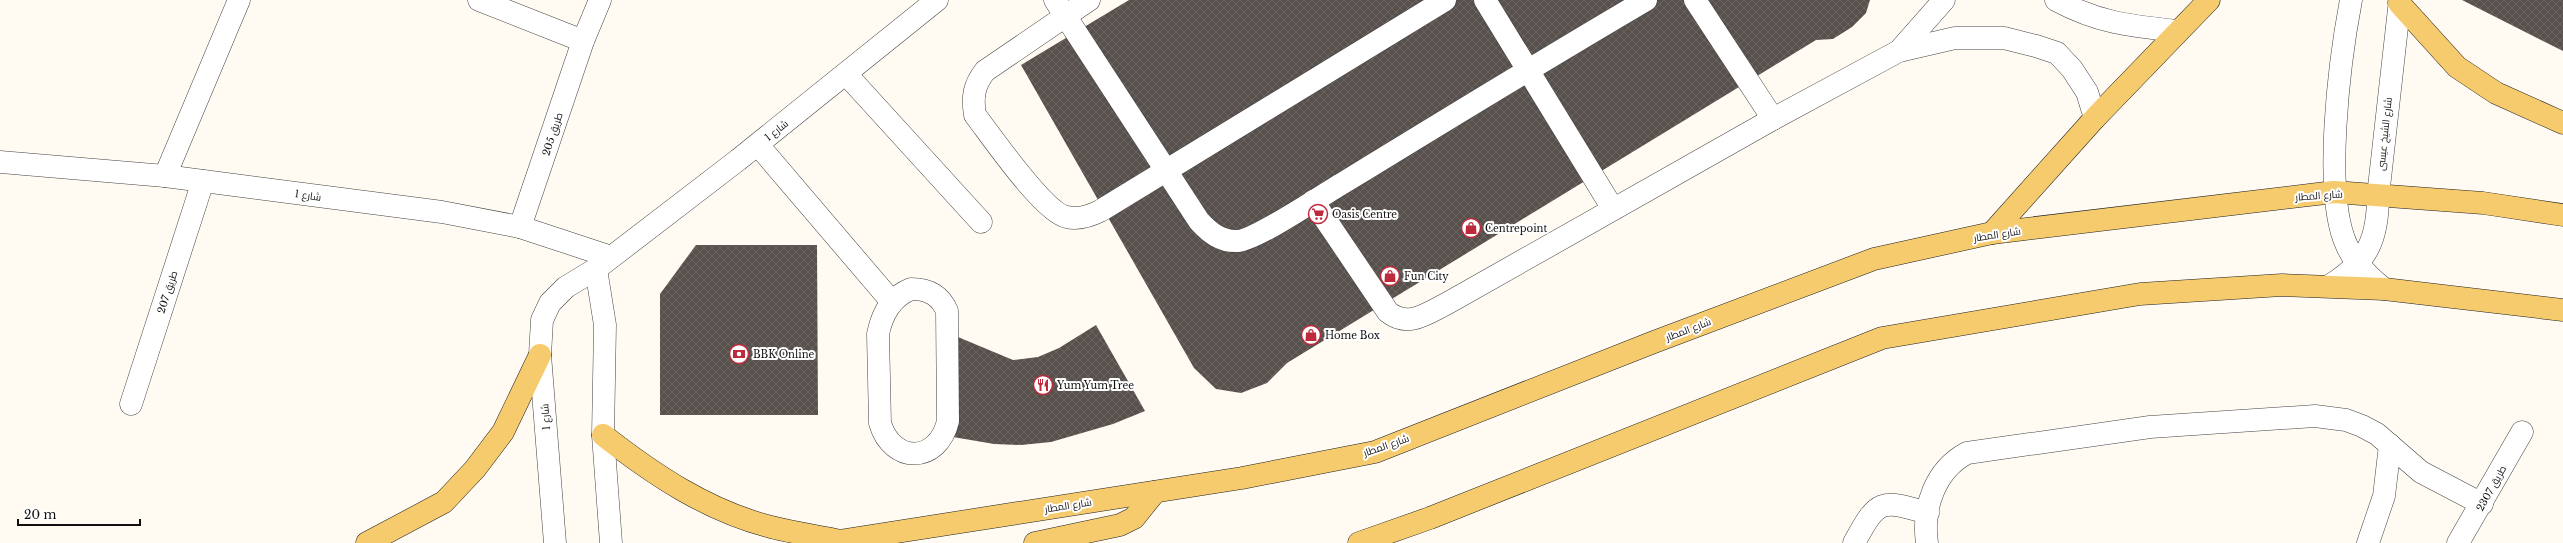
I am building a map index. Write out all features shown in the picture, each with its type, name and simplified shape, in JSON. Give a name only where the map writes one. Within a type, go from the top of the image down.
[{"type":"main road","points":[[1992,233],[2095,118],[2209,0]]},
{"type":"main road","points":[[2399,1],[2457,67],[2496,93],[2563,123]]},
{"type":"main road","name":"شارع المطار","points":[[833,542],[1242,478],[1375,452],[1654,342],[1874,259],[1992,233],[2334,192],[2483,204],[2563,215]]},
{"type":"main road","points":[[1359,543],[1430,518],[1882,338],[2140,294],[2282,285],[2384,289],[2563,310]]},
{"type":"main road","points":[[367,543],[444,502],[475,469],[503,432],[540,355]]},
{"type":"main road","points":[[603,435],[651,472],[703,502],[770,527],[833,542]]},
{"type":"main road","points":[[1035,543],[1120,525],[1134,518],[1155,492]]},
{"type":"street","points":[[165,176],[240,0]]},
{"type":"street","points":[[479,0],[583,40]]},
{"type":"street","name":"طريق 205","points":[[520,227],[583,40],[600,0]]},
{"type":"street","name":"شارع 1","points":[[555,543],[540,355],[542,320],[550,303],[566,287],[603,263],[758,144],[937,0]]},
{"type":"street","points":[[1088,0],[1060,7],[985,71],[978,80],[974,91],[975,115],[1048,207],[1067,217],[1090,216],[1445,0]]},
{"type":"street","points":[[1485,0],[1613,209]]},
{"type":"street","points":[[1060,7],[1199,221],[1210,233],[1224,240],[1238,241],[1253,236],[1313,201],[1646,0]]},
{"type":"street","points":[[1695,0],[1773,119]]},
{"type":"street","points":[[1899,51],[1944,0]]},
{"type":"street","points":[[2056,0],[2081,14],[2115,24],[2178,31]]},
{"type":"street","points":[[2350,0],[2336,121],[2334,192],[2344,239],[2358,264],[2384,289]]},
{"type":"street","name":"شارع الشيخ عيسى","points":[[2329,286],[2358,264],[2374,238],[2378,222],[2378,196],[2399,1]]},
{"type":"street","points":[[1313,201],[1388,312],[1401,320],[1410,321],[1446,304],[1773,119],[1899,51],[1954,38],[2004,38],[2057,53],[2072,69],[2087,92],[2095,118]]},
{"type":"street","points":[[846,74],[981,222]]},
{"type":"street","points":[[758,144],[892,302]]},
{"type":"street","name":"شارع 1","points":[[0,162],[165,176],[442,212],[520,227],[603,263]]},
{"type":"street","name":"طريق 207","points":[[132,404],[203,181]]},
{"type":"street","points":[[603,263],[605,325],[603,435],[611,543]]},
{"type":"street","points":[[923,289],[934,293],[942,301],[947,311],[948,422],[945,434],[938,444],[927,451],[915,454],[902,452],[891,445],[883,435],[880,423],[878,334],[881,322],[892,302],[906,291],[923,289]]},
{"type":"street","points":[[1927,543],[1928,513],[1933,492],[1945,468],[1967,453],[2150,427],[2315,416],[2346,420],[2362,426],[2390,445],[2421,472],[2482,504]]},
{"type":"street","name":"طريق 2307","points":[[2458,543],[2482,504],[2522,432]]},
{"type":"street","points":[[2368,543],[2384,496],[2390,445]]},
{"type":"street","points":[[1854,543],[1868,516],[1874,509],[1882,506],[1898,504],[1928,513]]},
{"type":"building","name":"Oasis Centre","points":[[1129,0],[1870,0],[1866,13],[1852,27],[1833,39],[1816,40],[1287,363],[1267,383],[1241,393],[1216,389],[1194,368],[1021,65]]},
{"type":"building","points":[[2462,0],[2563,0],[2563,51]]},
{"type":"building","name":"BBK Online","points":[[696,245],[817,245],[818,415],[660,415],[660,294]]},
{"type":"building","name":"Yum Yum Tree","points":[[1096,325],[1145,411],[1113,424],[1051,442],[1021,445],[994,444],[953,437],[958,337],[1013,360],[1038,357],[1059,348]]},
{"type":"place","name":"Oasis Centre","points":[[1318,214]]},
{"type":"place","name":"Centrepoint","points":[[1471,228]]},
{"type":"place","name":"Fun City","points":[[1390,276]]},
{"type":"place","name":"Home Box","points":[[1311,335]]},
{"type":"place","name":"BBK Online","points":[[739,354]]},
{"type":"place","name":"Yum Yum Tree","points":[[1043,385]]}]
